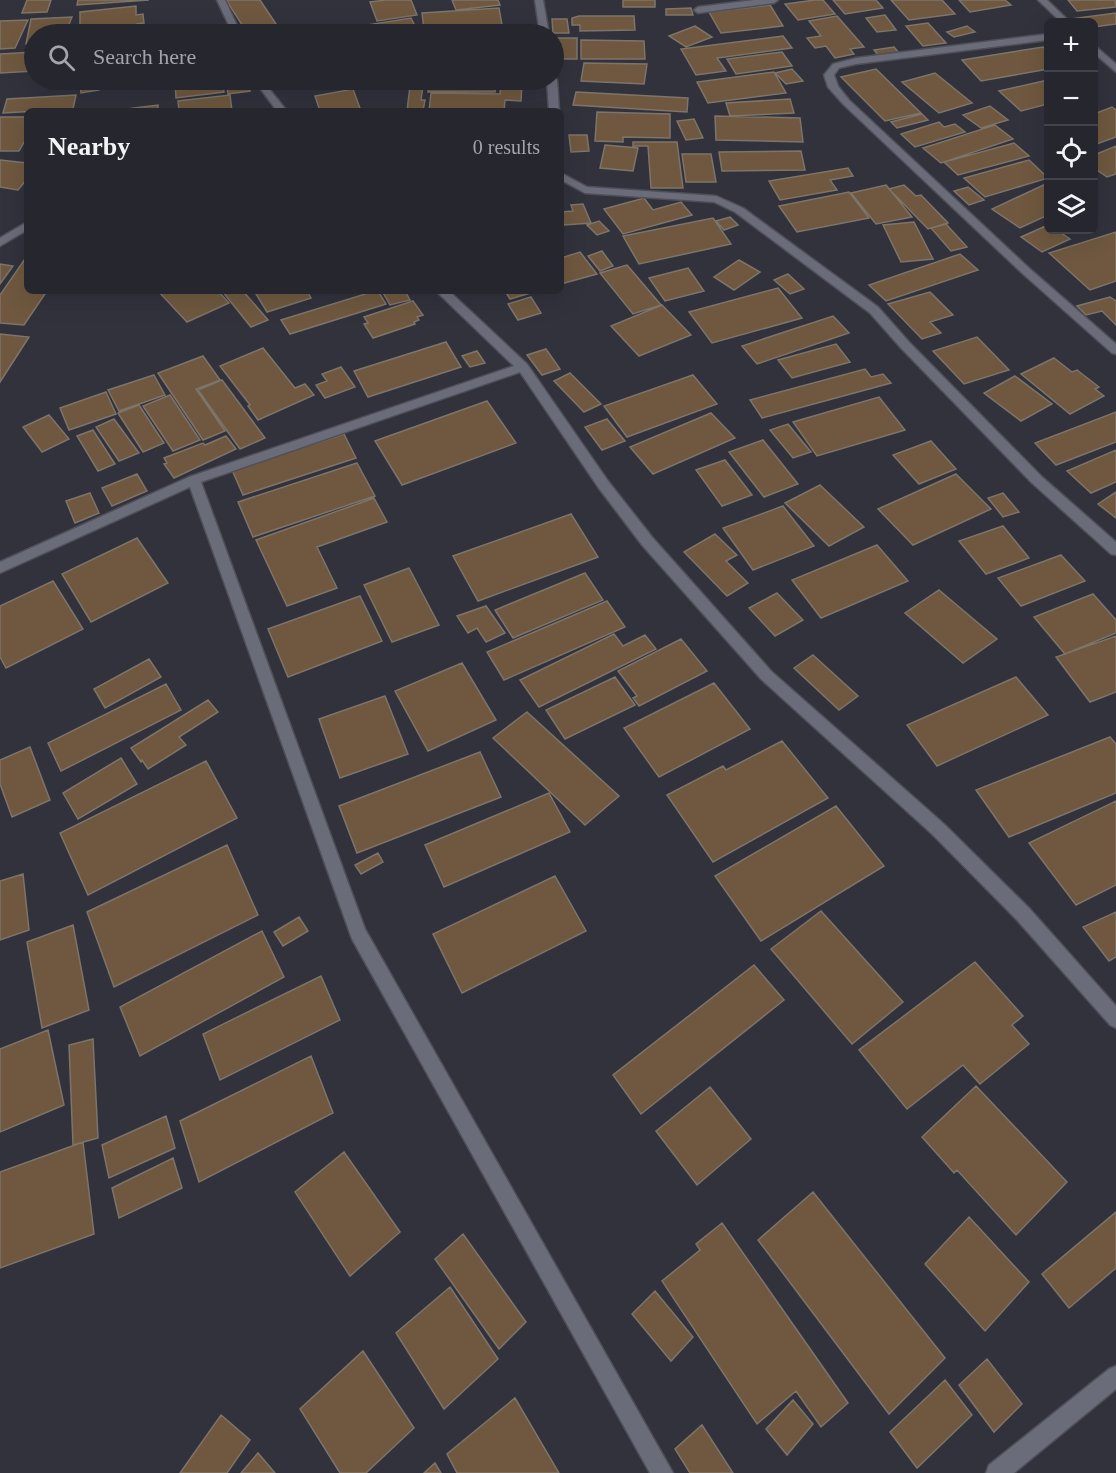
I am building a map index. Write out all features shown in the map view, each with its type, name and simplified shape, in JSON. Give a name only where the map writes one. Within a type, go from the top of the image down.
[{"type":"street","points":[[221,0],[232,24]]},
{"type":"street","points":[[539,0],[543,24]]},
{"type":"street","points":[[698,10],[774,0]]},
{"type":"street","points":[[1042,0],[1062,18]]},
{"type":"street","points":[[1044,38],[856,61],[836,66],[830,75],[833,87],[846,102],[1026,271],[1116,350]]},
{"type":"street","points":[[1098,52],[1116,69]]},
{"type":"street","points":[[266,90],[280,108]]},
{"type":"street","points":[[553,90],[554,108]]},
{"type":"street","points":[[564,178],[585,190],[716,199],[739,210],[874,310],[905,345],[1037,480],[1116,550]]},
{"type":"street","points":[[0,243],[24,227]]},
{"type":"street","points":[[445,294],[523,367],[603,484],[639,531],[766,675],[938,830],[1023,914],[1116,1019]]},
{"type":"street","points":[[0,568],[194,480],[523,367]]},
{"type":"street","points":[[194,480],[358,933],[662,1473]]},
{"type":"street","points":[[997,1473],[1116,1376]]},
{"type":"building","points":[[27,0],[51,0],[47,12],[22,13]]},
{"type":"building","points":[[78,0],[149,0],[77,5]]},
{"type":"building","points":[[226,0],[260,0],[276,24],[242,24]]},
{"type":"building","points":[[411,0],[417,15],[377,21],[370,2]]},
{"type":"building","points":[[452,0],[498,0],[500,5],[456,10]]},
{"type":"building","points":[[623,0],[655,0],[655,7],[623,7]]},
{"type":"building","points":[[823,0],[835,14],[798,20],[785,4]]},
{"type":"building","points":[[833,0],[876,0],[883,8],[845,14]]},
{"type":"building","points":[[891,0],[942,0],[955,14],[909,20]]},
{"type":"building","points":[[959,0],[1005,0],[1011,5],[970,12]]},
{"type":"building","points":[[1068,0],[1115,0],[1116,7],[1077,11]]},
{"type":"building","points":[[770,5],[783,26],[721,33],[709,12]]},
{"type":"building","points":[[136,6],[136,15],[143,14],[144,23],[80,24],[80,12]]},
{"type":"building","points":[[499,8],[502,24],[423,24],[422,13]]},
{"type":"building","points":[[691,8],[693,15],[666,15],[666,9]]},
{"type":"building","points":[[1116,13],[1116,24],[1098,26],[1098,18],[1078,18]]},
{"type":"building","points":[[885,15],[896,30],[877,32],[866,18]]},
{"type":"building","points":[[634,16],[635,30],[580,31],[580,25],[572,25],[572,18]]},
{"type":"building","points":[[837,16],[864,47],[850,49],[854,54],[835,58],[826,46],[815,48],[807,38],[821,36],[809,21]]},
{"type":"building","points":[[72,17],[69,24],[30,24],[31,19]]},
{"type":"building","points":[[411,18],[414,24],[373,24]]},
{"type":"building","points":[[552,19],[567,19],[569,33],[564,33],[564,24],[552,24]]},
{"type":"building","points":[[28,20],[24,24],[15,48],[0,49],[0,21]]},
{"type":"building","points":[[928,23],[946,43],[923,46],[906,26]]},
{"type":"building","points":[[695,26],[712,37],[686,47],[669,36]]},
{"type":"building","points":[[967,26],[975,32],[954,37],[947,32]]},
{"type":"building","points":[[783,36],[792,48],[717,58],[726,71],[696,75],[681,49]]},
{"type":"building","points":[[564,38],[577,38],[577,59],[564,59]]},
{"type":"building","points":[[581,40],[644,41],[645,59],[581,59]]},
{"type":"building","points":[[894,47],[899,53],[879,56],[874,50]]},
{"type":"building","points":[[1044,48],[1044,70],[981,81],[962,60]]},
{"type":"building","points":[[782,52],[792,66],[736,74],[727,59]]},
{"type":"building","points":[[24,53],[24,72],[0,73],[0,54]]},
{"type":"building","points":[[584,63],[647,64],[644,84],[581,81]]},
{"type":"building","points":[[792,69],[803,81],[786,84],[775,73]]},
{"type":"building","points":[[876,69],[921,113],[885,121],[841,77]]},
{"type":"building","points":[[774,72],[786,93],[708,103],[697,82]]},
{"type":"building","points":[[935,73],[972,103],[939,113],[902,82]]},
{"type":"building","points":[[1044,81],[1044,105],[1021,111],[999,91]]},
{"type":"building","points":[[81,90],[99,90],[81,93]]},
{"type":"building","points":[[176,90],[224,90],[224,92],[176,98]]},
{"type":"building","points":[[227,90],[250,91],[228,94]]},
{"type":"building","points":[[353,90],[360,108],[319,108],[315,96]]},
{"type":"building","points":[[410,90],[422,90],[421,100],[425,100],[424,108],[407,108]]},
{"type":"building","points":[[428,90],[495,90],[495,92],[428,92]]},
{"type":"building","points":[[500,90],[522,90],[521,101],[505,100],[504,108],[429,108],[431,93],[500,94]]},
{"type":"building","points":[[576,92],[688,98],[687,112],[573,105]]},
{"type":"building","points":[[76,95],[73,108],[24,108],[24,112],[3,113],[7,99]]},
{"type":"building","points":[[230,95],[232,108],[179,108],[178,101]]},
{"type":"building","points":[[790,99],[794,113],[730,116],[726,103]]},
{"type":"building","points":[[158,105],[158,108],[135,108]]},
{"type":"building","points":[[990,106],[1008,120],[981,128],[963,115]]},
{"type":"building","points":[[1112,107],[1116,110],[1116,137],[1098,144],[1098,126],[1098,112]]},
{"type":"building","points":[[597,112],[670,114],[670,138],[623,137],[623,142],[595,141]]},
{"type":"building","points":[[922,114],[928,120],[897,128],[891,122]]},
{"type":"building","points":[[715,116],[800,118],[803,142],[716,140]]},
{"type":"building","points":[[0,117],[24,117],[24,142],[19,151],[0,151]]},
{"type":"building","points":[[694,119],[703,138],[686,140],[677,121]]},
{"type":"building","points":[[939,122],[944,127],[955,124],[965,132],[915,147],[901,134]]},
{"type":"building","points":[[995,125],[1013,139],[941,163],[923,148]]},
{"type":"building","points":[[569,135],[587,135],[589,151],[571,152]]},
{"type":"building","points":[[633,142],[677,142],[683,188],[651,188],[648,146],[633,146]]},
{"type":"building","points":[[1014,143],[1029,156],[958,175],[944,162]]},
{"type":"building","points":[[605,145],[638,148],[633,171],[600,168]]},
{"type":"building","points":[[1116,146],[1116,174],[1107,177],[1098,171],[1098,153]]},
{"type":"building","points":[[801,151],[805,170],[722,171],[719,152]]},
{"type":"building","points":[[682,154],[711,154],[716,182],[686,182]]},
{"type":"building","points":[[0,160],[24,163],[24,183],[18,190],[0,187]]},
{"type":"building","points":[[1029,160],[1044,174],[1044,179],[985,197],[964,178]]},
{"type":"building","points":[[848,168],[853,176],[830,180],[837,190],[780,200],[769,181]]},
{"type":"building","points":[[886,185],[912,217],[876,224],[851,193]]},
{"type":"building","points":[[904,185],[916,196],[921,195],[948,223],[928,229],[889,189]]},
{"type":"building","points":[[1044,185],[1044,217],[1020,228],[992,209]]},
{"type":"building","points":[[968,187],[984,200],[969,205],[954,191]]},
{"type":"building","points":[[849,192],[869,218],[797,232],[779,206]]},
{"type":"building","points":[[644,198],[653,210],[681,202],[692,215],[623,234],[604,209]]},
{"type":"building","points":[[583,204],[591,223],[564,225],[564,212],[573,211],[571,205]]},
{"type":"building","points":[[730,217],[738,225],[724,230],[716,221]]},
{"type":"building","points":[[713,218],[731,244],[639,264],[623,236]]},
{"type":"building","points":[[599,221],[609,231],[597,235],[587,225]]},
{"type":"building","points":[[914,222],[933,259],[901,262],[883,225]]},
{"type":"building","points":[[946,224],[967,247],[951,251],[931,228]]},
{"type":"building","points":[[1044,227],[1044,234],[1063,234],[1070,239],[1042,252],[1021,237]]},
{"type":"building","points":[[1116,232],[1116,281],[1090,290],[1049,253]]},
{"type":"building","points":[[602,251],[613,266],[600,271],[588,256]]},
{"type":"building","points":[[580,252],[597,274],[564,283],[564,257]]},
{"type":"building","points":[[960,254],[978,270],[886,301],[869,285]]},
{"type":"building","points":[[24,260],[24,294],[45,294],[24,325],[0,323],[0,295]]},
{"type":"building","points":[[739,260],[760,272],[734,290],[714,277]]},
{"type":"building","points":[[0,264],[13,266],[0,284]]},
{"type":"building","points":[[627,265],[661,305],[633,314],[600,273]]},
{"type":"building","points":[[688,268],[704,291],[665,301],[649,278]]},
{"type":"building","points":[[788,274],[804,289],[790,294],[774,280]]},
{"type":"building","points":[[778,288],[802,318],[712,343],[689,312]]},
{"type":"building","points":[[930,292],[953,315],[930,322],[941,333],[922,339],[888,304]]},
{"type":"building","points":[[161,294],[221,294],[229,303],[187,322]]},
{"type":"building","points":[[224,294],[246,294],[268,320],[251,327]]},
{"type":"building","points":[[256,294],[309,294],[311,298],[267,312]]},
{"type":"building","points":[[365,294],[380,294],[386,304],[290,334],[281,320]]},
{"type":"building","points":[[384,294],[407,294],[410,300],[390,305]]},
{"type":"building","points":[[507,294],[527,294],[510,299]]},
{"type":"building","points":[[531,297],[541,313],[518,320],[508,304]]},
{"type":"building","points":[[1110,297],[1116,301],[1116,325],[1102,311],[1086,315],[1077,306]]},
{"type":"building","points":[[413,301],[423,315],[417,317],[419,320],[414,322],[415,324],[373,338],[364,324],[368,323],[364,317]]},
{"type":"building","points":[[662,305],[691,335],[639,356],[611,326]]},
{"type":"building","points":[[833,316],[849,333],[757,364],[742,346]]},
{"type":"building","points":[[0,334],[29,337],[0,382]]},
{"type":"building","points":[[977,337],[1009,370],[964,384],[933,351]]},
{"type":"building","points":[[446,342],[461,367],[368,397],[354,371]]},
{"type":"building","points":[[836,344],[850,362],[792,378],[778,360]]},
{"type":"building","points":[[263,348],[295,388],[305,384],[314,395],[258,420],[248,406],[250,405],[220,366]]},
{"type":"building","points":[[546,349],[560,369],[542,375],[527,355]]},
{"type":"building","points":[[477,351],[485,363],[470,367],[462,356]]},
{"type":"building","points":[[203,356],[220,380],[196,389],[225,431],[203,440],[158,373]]},
{"type":"building","points":[[1054,358],[1072,372],[1077,370],[1099,387],[1095,389],[1104,396],[1070,414],[1021,374]]},
{"type":"building","points":[[341,367],[355,387],[325,398],[316,385],[327,381],[322,374]]},
{"type":"building","points":[[865,369],[871,377],[883,374],[891,383],[762,418],[750,400]]},
{"type":"building","points":[[570,373],[601,404],[584,412],[554,381]]},
{"type":"building","points":[[154,375],[165,395],[119,411],[108,390]]},
{"type":"building","points":[[693,375],[717,404],[627,437],[604,406]]},
{"type":"building","points":[[1015,376],[1052,404],[1021,421],[984,393]]},
{"type":"building","points":[[222,380],[265,438],[240,449],[198,390]]},
{"type":"building","points":[[106,392],[116,414],[69,430],[60,408]]},
{"type":"building","points":[[170,395],[200,440],[173,451],[143,406]]},
{"type":"building","points":[[879,397],[905,430],[817,456],[793,422]]},
{"type":"building","points":[[487,401],[516,443],[402,485],[375,441]]},
{"type":"building","points":[[139,405],[164,443],[143,452],[118,413]]},
{"type":"building","points":[[1116,412],[1116,442],[1056,465],[1035,443]]},
{"type":"building","points":[[711,413],[735,438],[653,474],[630,447]]},
{"type":"building","points":[[49,415],[69,439],[42,452],[23,427]]},
{"type":"building","points":[[114,419],[139,453],[119,461],[96,427]]},
{"type":"building","points":[[607,419],[625,441],[602,450],[585,427]]},
{"type":"building","points":[[788,424],[811,452],[793,458],[770,430]]},
{"type":"building","points":[[93,430],[115,464],[98,471],[77,436]]},
{"type":"building","points":[[344,434],[356,458],[243,495],[232,470]]},
{"type":"building","points":[[226,436],[236,449],[174,478],[164,464],[167,463],[164,458]]},
{"type":"building","points":[[763,440],[798,484],[764,497],[729,452]]},
{"type":"building","points":[[931,441],[956,469],[919,484],[893,455]]},
{"type":"building","points":[[1116,450],[1116,482],[1091,493],[1067,471]]},
{"type":"building","points":[[725,460],[752,495],[722,506],[696,470]]},
{"type":"building","points":[[357,463],[375,496],[253,537],[238,502]]},
{"type":"building","points":[[137,474],[147,491],[112,506],[102,488]]},
{"type":"building","points":[[956,474],[991,509],[913,545],[878,509]]},
{"type":"building","points":[[820,485],[864,527],[829,546],[785,503]]},
{"type":"building","points":[[1116,492],[1116,518],[1098,504]]},
{"type":"building","points":[[90,493],[99,513],[75,523],[66,501]]},
{"type":"building","points":[[1003,493],[1019,512],[1003,517],[988,498]]},
{"type":"building","points":[[374,498],[387,522],[317,547],[337,588],[287,606],[256,540]]},
{"type":"building","points":[[783,506],[814,546],[753,570],[723,528]]},
{"type":"building","points":[[571,514],[598,557],[478,601],[453,556]]},
{"type":"building","points":[[1003,526],[1029,558],[986,574],[959,541]]},
{"type":"building","points":[[715,534],[737,555],[726,561],[748,583],[727,596],[684,552]]},
{"type":"building","points":[[137,538],[168,583],[91,622],[62,574]]},
{"type":"building","points":[[877,545],[908,581],[821,618],[792,580]]},
{"type":"building","points":[[1061,555],[1085,581],[1021,606],[998,578]]},
{"type":"building","points":[[409,568],[439,625],[392,642],[364,585]]},
{"type":"building","points":[[585,573],[603,600],[513,638],[495,610]]},
{"type":"building","points":[[53,581],[83,629],[6,668],[0,657],[0,606]]},
{"type":"building","points":[[939,590],[997,639],[963,663],[905,613]]},
{"type":"building","points":[[777,593],[803,620],[775,636],[749,608]]},
{"type":"building","points":[[1093,594],[1116,620],[1116,633],[1065,654],[1034,617]]},
{"type":"building","points":[[360,596],[382,641],[288,677],[268,629]]},
{"type":"building","points":[[607,601],[625,627],[504,680],[487,652]]},
{"type":"building","points":[[486,606],[505,633],[486,642],[477,628],[468,633],[457,616]]},
{"type":"building","points":[[614,634],[623,646],[645,635],[656,649],[539,707],[520,680]]},
{"type":"building","points":[[1116,636],[1116,692],[1090,702],[1056,657]]},
{"type":"building","points":[[681,639],[707,671],[639,706],[633,698],[637,696],[618,671]]},
{"type":"building","points":[[813,655],[858,696],[839,710],[794,668]]},
{"type":"building","points":[[149,659],[161,677],[105,708],[94,689]]},
{"type":"building","points":[[462,663],[496,720],[428,751],[395,691]]},
{"type":"building","points":[[615,677],[635,705],[565,739],[546,710]]},
{"type":"building","points":[[1016,677],[1048,715],[937,766],[907,725]]},
{"type":"building","points":[[714,683],[750,729],[659,777],[624,728]]},
{"type":"building","points":[[166,684],[181,710],[61,771],[48,743]]},
{"type":"building","points":[[385,696],[408,754],[340,778],[319,719]]},
{"type":"building","points":[[208,700],[218,712],[179,737],[186,745],[148,769],[131,748]]},
{"type":"building","points":[[527,712],[619,796],[585,825],[493,738]]},
{"type":"building","points":[[1110,737],[1116,744],[1116,793],[1009,837],[976,790]]},
{"type":"building","points":[[782,741],[828,798],[713,862],[667,795],[723,766],[726,770]]},
{"type":"building","points":[[30,747],[50,800],[12,817],[0,784],[0,760]]},
{"type":"building","points":[[480,752],[501,797],[357,853],[339,806]]},
{"type":"building","points":[[121,758],[137,784],[78,819],[63,793]]},
{"type":"building","points":[[206,761],[237,818],[88,895],[60,833]]},
{"type":"building","points":[[549,793],[570,832],[444,887],[425,845]]},
{"type":"building","points":[[1116,801],[1116,885],[1076,905],[1029,843]]},
{"type":"building","points":[[836,806],[884,866],[761,941],[715,876]]},
{"type":"building","points":[[227,845],[258,915],[114,987],[87,912]]},
{"type":"building","points":[[378,853],[383,862],[361,874],[355,865]]},
{"type":"building","points":[[23,874],[29,930],[0,940],[0,881]]},
{"type":"building","points":[[555,876],[586,931],[462,993],[433,934]]},
{"type":"building","points":[[821,911],[903,1002],[852,1044],[771,949]]},
{"type":"building","points":[[1116,912],[1116,957],[1109,961],[1083,927]]},
{"type":"building","points":[[299,917],[308,931],[283,946],[274,932]]},
{"type":"building","points":[[73,925],[89,1010],[42,1028],[27,942]]},
{"type":"building","points":[[262,931],[284,977],[140,1056],[120,1007]]},
{"type":"building","points":[[975,962],[1023,1016],[1012,1025],[1029,1044],[980,1084],[963,1065],[907,1109],[859,1050]]},
{"type":"building","points":[[754,965],[784,1000],[641,1114],[613,1075]]},
{"type":"building","points":[[321,976],[340,1020],[220,1080],[203,1034]]},
{"type":"building","points":[[48,1030],[64,1105],[0,1132],[0,1049]]},
{"type":"building","points":[[93,1039],[98,1138],[73,1145],[69,1045]]},
{"type":"building","points":[[311,1056],[333,1113],[199,1182],[180,1121]]},
{"type":"building","points":[[976,1086],[1067,1182],[1016,1235],[957,1170],[954,1173],[922,1137]]},
{"type":"building","points":[[710,1087],[751,1139],[697,1185],[656,1131]]},
{"type":"building","points":[[166,1116],[175,1148],[109,1178],[102,1145]]},
{"type":"building","points":[[83,1142],[94,1234],[0,1268],[0,1172]]},
{"type":"building","points":[[344,1152],[400,1232],[350,1276],[295,1192]]},
{"type":"building","points":[[173,1158],[182,1188],[119,1218],[112,1188]]},
{"type":"building","points":[[813,1192],[945,1358],[889,1414],[758,1240]]},
{"type":"building","points":[[1116,1212],[1116,1268],[1069,1308],[1042,1274]]},
{"type":"building","points":[[969,1217],[1029,1282],[985,1331],[925,1264]]},
{"type":"building","points":[[722,1223],[848,1403],[821,1427],[796,1391],[757,1424],[662,1281],[700,1250],[696,1244]]},
{"type":"building","points":[[463,1234],[526,1322],[499,1349],[435,1259]]},
{"type":"building","points":[[450,1287],[498,1359],[444,1409],[396,1333]]},
{"type":"building","points":[[655,1291],[693,1337],[671,1361],[632,1314]]},
{"type":"building","points":[[363,1351],[414,1428],[366,1473],[340,1473],[300,1409]]},
{"type":"building","points":[[987,1359],[1022,1404],[994,1432],[959,1385]]},
{"type":"building","points":[[945,1380],[972,1415],[917,1468],[890,1432]]},
{"type":"building","points":[[515,1398],[559,1473],[457,1473],[447,1454]]},
{"type":"building","points":[[793,1400],[813,1424],[787,1455],[766,1429]]},
{"type":"building","points":[[221,1415],[250,1440],[227,1473],[180,1473]]},
{"type":"building","points":[[702,1425],[733,1473],[690,1473],[675,1449]]},
{"type":"building","points":[[258,1453],[275,1473],[241,1473]]},
{"type":"building","points":[[435,1463],[441,1473],[424,1473]]}]
